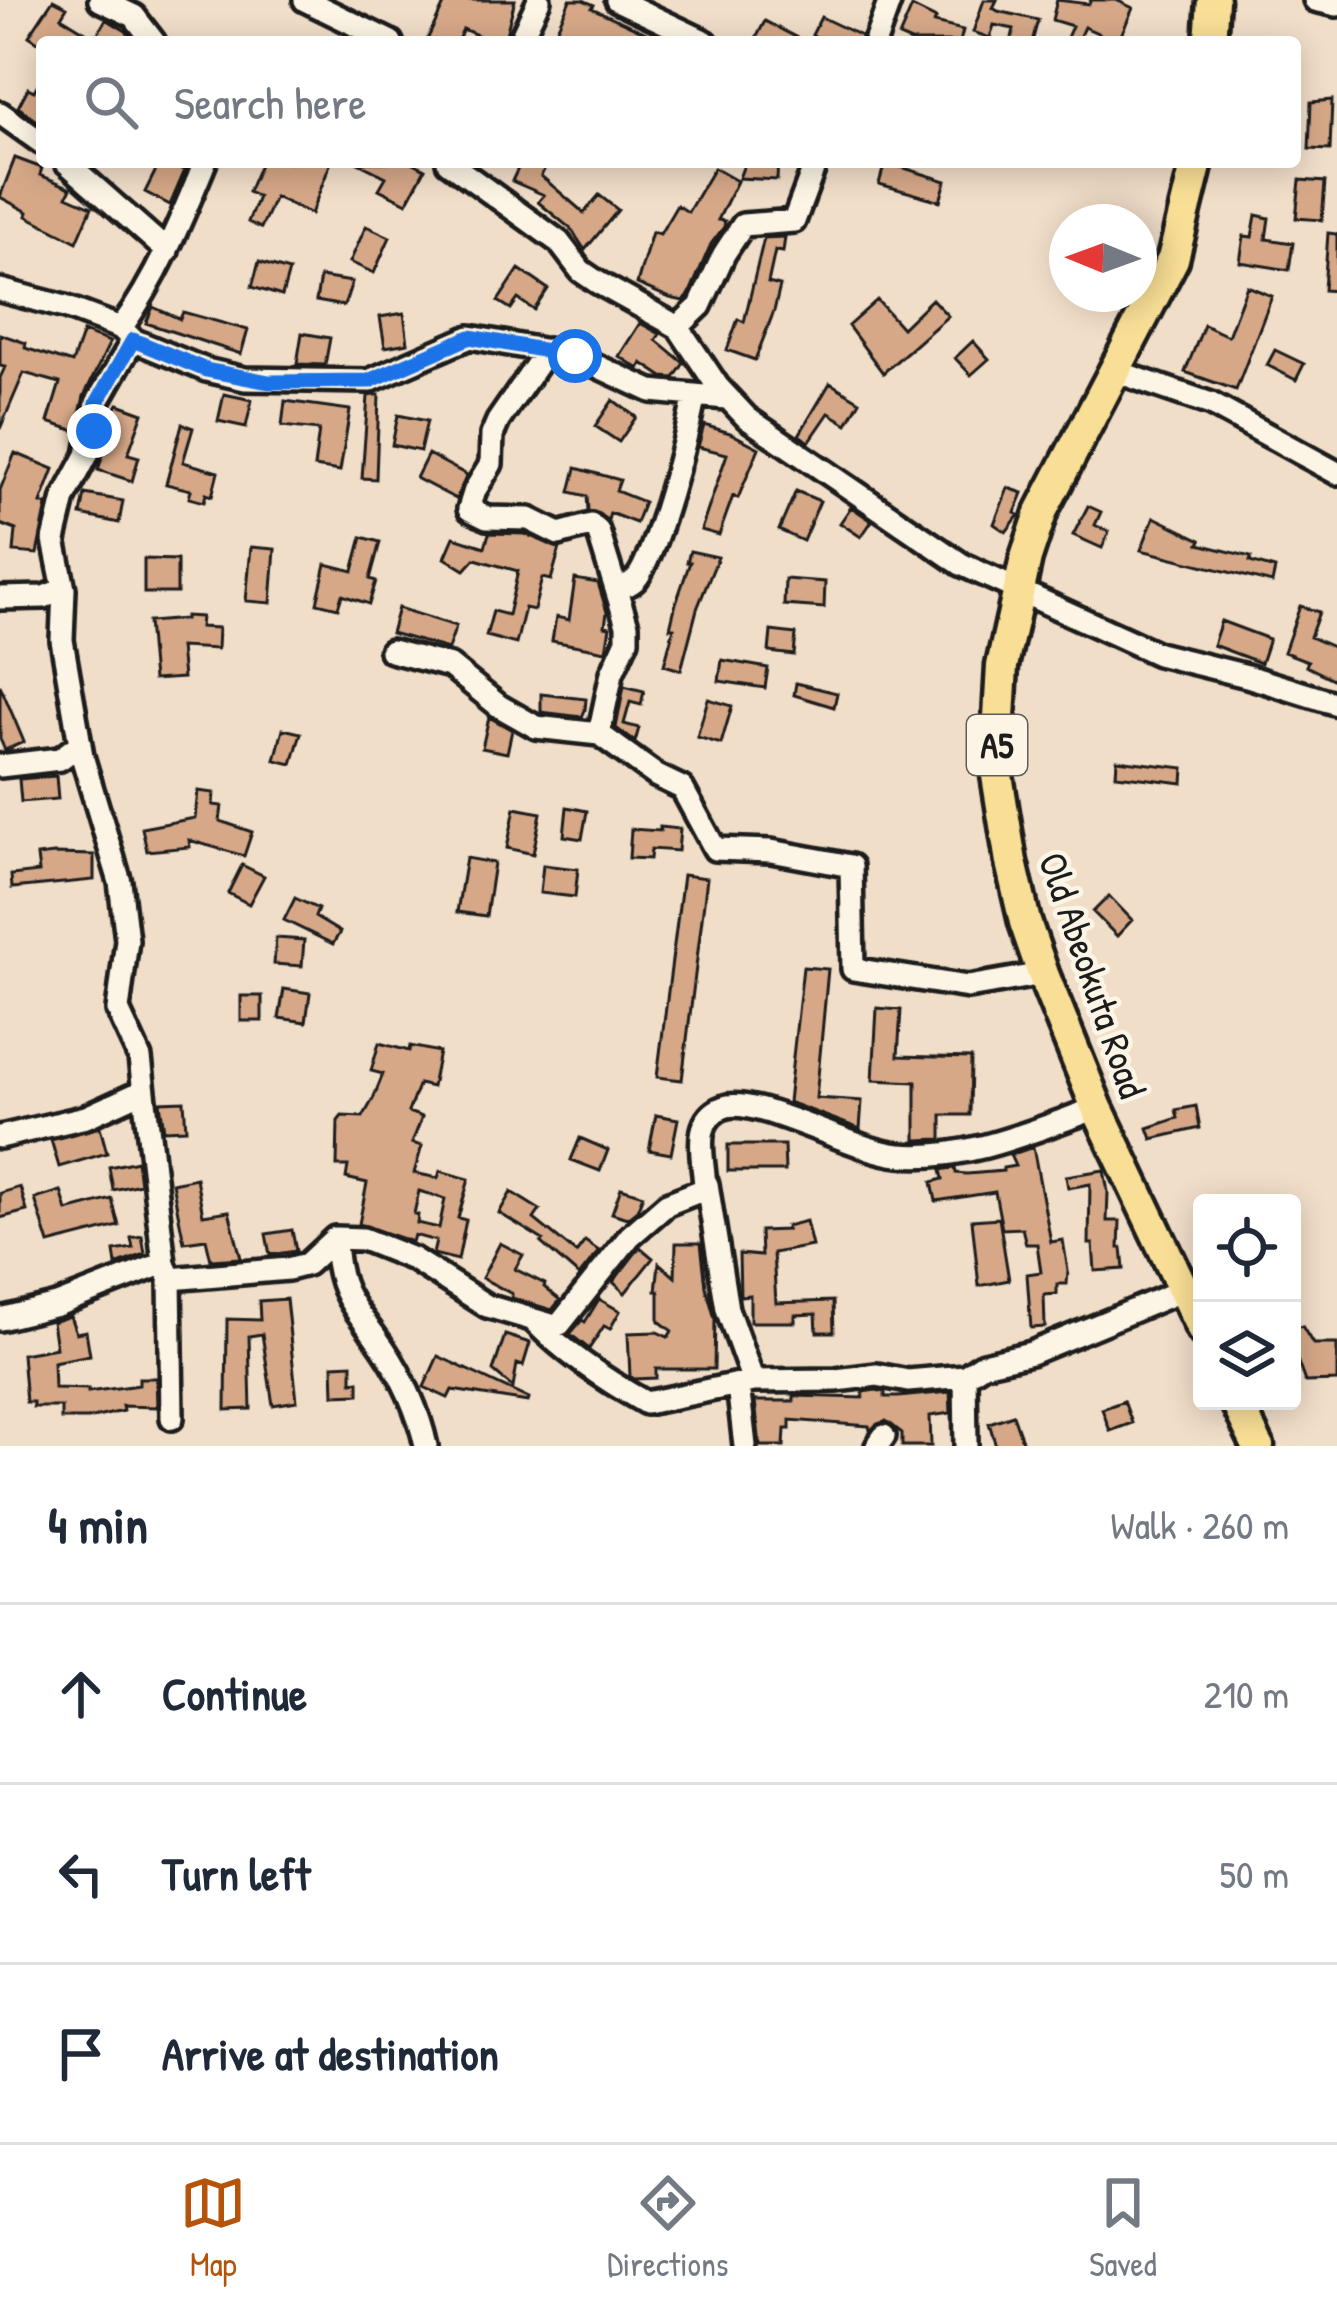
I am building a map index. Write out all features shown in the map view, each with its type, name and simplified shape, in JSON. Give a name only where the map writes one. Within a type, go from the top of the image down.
[{"type":"highway","points":[[1210,36],[1213,0]]},
{"type":"highway","name":"Old Abeokuta Road","points":[[1193,1311],[1096,1108],[1043,974],[1010,862],[996,769],[1002,665],[1017,587],[1042,510],[1173,259],[1196,168]]},
{"type":"highway","points":[[1240,1410],[1258,1446]]},
{"type":"street","points":[[100,0],[134,16],[149,36]]},
{"type":"street","points":[[305,0],[379,36]]},
{"type":"street","points":[[522,36],[538,0]]},
{"type":"street","points":[[617,0],[693,36]]},
{"type":"street","points":[[877,36],[890,0]]},
{"type":"street","points":[[1315,0],[1337,5]]},
{"type":"street","points":[[0,113],[36,138]]},
{"type":"street","points":[[73,168],[167,251]]},
{"type":"street","points":[[172,1418],[167,1271],[140,1058],[118,1010],[127,940],[120,882],[80,744],[62,640],[64,589],[54,540],[58,516],[87,455],[97,403],[202,168]]},
{"type":"street","points":[[460,168],[559,242],[581,271],[678,327],[726,398],[747,418],[961,564],[1158,654],[1337,704]]},
{"type":"street","points":[[678,327],[700,306],[743,225],[794,221],[814,168]]},
{"type":"street","points":[[0,290],[65,307],[206,370],[269,382],[369,381],[470,337],[594,363],[638,388],[726,398]]},
{"type":"street","points":[[547,350],[498,421],[492,435],[491,464],[469,509],[488,518],[529,519],[559,534],[591,525],[598,531],[610,579],[617,585],[627,640],[612,674],[599,734]]},
{"type":"street","points":[[1115,371],[1211,404],[1337,473]]},
{"type":"street","points":[[617,585],[638,578],[674,481],[694,397]]},
{"type":"street","points":[[0,598],[44,598],[64,589]]},
{"type":"street","points":[[392,651],[450,666],[499,706],[536,727],[599,734],[682,788],[715,849],[771,851],[851,866],[853,969],[968,987],[1043,974]]},
{"type":"street","points":[[0,766],[60,759],[80,744]]},
{"type":"street","points":[[0,1137],[86,1118],[142,1091]]},
{"type":"street","points":[[745,1446],[745,1383],[727,1310],[706,1184],[701,1134],[706,1121],[723,1107],[760,1106],[779,1118],[874,1151],[912,1156],[994,1144],[1096,1108]]},
{"type":"street","points":[[0,1319],[167,1271],[288,1269],[307,1264],[335,1238],[377,1243],[413,1259],[487,1306],[560,1324],[630,1236],[667,1204],[696,1196],[706,1184]]},
{"type":"street","points":[[335,1238],[336,1272],[359,1320],[384,1349],[412,1402],[426,1446]]},
{"type":"street","points":[[533,1320],[590,1368],[646,1403],[745,1383],[877,1375],[908,1381],[965,1376],[982,1364],[1031,1353],[1183,1290]]},
{"type":"street","points":[[965,1376],[966,1446]]},
{"type":"building","points":[[53,0],[67,7],[61,17],[87,33],[36,36],[36,41],[29,36]]},
{"type":"building","points":[[446,0],[515,0],[506,36],[479,36],[463,29],[460,36],[429,36]]},
{"type":"building","points":[[570,0],[583,0],[653,36],[562,36],[555,33]]},
{"type":"building","points":[[984,0],[997,0],[993,8],[998,11],[1038,20],[1034,36],[1012,36],[1014,29],[994,25],[991,36],[973,32]]},
{"type":"building","points":[[1057,0],[1089,4],[1091,0],[1116,0],[1133,8],[1121,36],[1104,36],[1084,27],[1080,36],[1068,36],[1072,26],[1052,20]]},
{"type":"building","points":[[912,7],[936,19],[934,23],[963,30],[962,36],[899,36]]},
{"type":"building","points":[[821,17],[861,36],[814,36]]},
{"type":"building","points":[[106,19],[130,36],[96,36]]},
{"type":"building","points":[[765,21],[794,36],[757,36]]},
{"type":"building","points":[[28,88],[36,88],[36,120],[18,107]]},
{"type":"building","points":[[1332,100],[1330,150],[1309,149],[1311,102]]},
{"type":"building","points":[[15,158],[42,168],[40,175],[71,188],[67,196],[92,207],[77,242],[0,197]]},
{"type":"building","points":[[157,168],[185,170],[170,205],[145,192]]},
{"type":"building","points":[[258,168],[329,168],[311,214],[275,197],[261,228],[248,222],[258,197],[248,192]]},
{"type":"building","points":[[368,168],[425,169],[407,203],[379,189],[386,177]]},
{"type":"building","points":[[518,168],[545,168],[541,176],[584,213],[599,195],[618,210],[585,250],[571,229],[538,202],[544,195],[512,181]]},
{"type":"building","points":[[714,168],[737,181],[718,220],[725,221],[724,227],[711,244],[688,297],[683,301],[670,298],[637,284],[652,232],[660,234],[677,205],[688,212]]},
{"type":"building","points":[[743,168],[778,168],[777,180],[739,178]]},
{"type":"building","points":[[883,168],[904,168],[946,181],[940,201],[879,184]]},
{"type":"building","points":[[1300,180],[1325,182],[1322,220],[1296,218]]},
{"type":"building","points":[[1256,215],[1269,218],[1266,239],[1293,243],[1289,270],[1240,262],[1244,236],[1252,237]]},
{"type":"building","points":[[366,226],[390,237],[374,273],[350,262]]},
{"type":"building","points":[[1328,233],[1337,234],[1337,291],[1324,290]]},
{"type":"building","points":[[785,237],[783,252],[775,251],[768,283],[780,286],[774,311],[755,360],[727,350],[738,319],[744,322],[764,238]]},
{"type":"building","points":[[259,262],[289,271],[282,296],[252,287]]},
{"type":"building","points":[[519,269],[548,289],[534,310],[518,299],[511,309],[498,301]]},
{"type":"building","points":[[320,277],[352,282],[344,306],[316,301]]},
{"type":"building","points":[[1247,286],[1272,296],[1236,390],[1185,372],[1204,325],[1228,336]]},
{"type":"building","points":[[932,299],[948,316],[883,373],[848,326],[877,300],[902,328]]},
{"type":"building","points":[[153,307],[180,319],[183,312],[248,330],[241,354],[146,323]]},
{"type":"building","points":[[404,313],[408,343],[385,347],[380,317]]},
{"type":"building","points":[[640,323],[660,334],[656,340],[684,363],[674,378],[663,377],[642,363],[639,369],[619,356]]},
{"type":"building","points":[[83,332],[110,342],[84,396],[76,431],[48,422],[60,383],[24,373],[0,429],[0,378],[5,367],[0,366],[0,334],[26,343],[25,348],[72,363]]},
{"type":"building","points":[[302,333],[330,338],[325,365],[297,364]]},
{"type":"building","points":[[973,341],[989,359],[971,375],[955,358]]},
{"type":"building","points":[[1275,350],[1304,364],[1296,380],[1267,365]]},
{"type":"building","points":[[830,383],[860,401],[847,424],[829,413],[809,442],[799,435]]},
{"type":"building","points":[[224,394],[252,400],[246,427],[218,421]]},
{"type":"building","points":[[379,395],[376,479],[362,478],[368,396]]},
{"type":"building","points":[[613,400],[636,417],[619,442],[595,426]]},
{"type":"building","points":[[285,401],[350,410],[340,471],[314,467],[319,430],[282,426]]},
{"type":"building","points":[[118,404],[143,413],[128,454],[139,457],[132,481],[98,470],[113,423],[109,420]]},
{"type":"building","points":[[398,415],[427,421],[420,451],[392,445]]},
{"type":"building","points":[[182,424],[193,428],[183,462],[218,472],[212,496],[206,494],[204,502],[189,498],[191,490],[166,484]]},
{"type":"building","points":[[704,425],[759,448],[719,535],[701,530],[727,454],[698,447]]},
{"type":"building","points":[[15,453],[54,469],[41,503],[47,505],[37,554],[14,552],[16,530],[0,524],[0,490]]},
{"type":"building","points":[[428,454],[467,475],[456,499],[416,478]]},
{"type":"building","points":[[576,468],[620,480],[616,491],[644,502],[636,523],[610,513],[608,520],[588,510],[587,496],[570,492]]},
{"type":"building","points":[[1008,488],[1023,493],[1015,513],[1019,515],[1006,532],[994,524]]},
{"type":"building","points":[[796,491],[820,501],[803,541],[779,530]]},
{"type":"building","points":[[85,494],[123,501],[119,523],[81,515]]},
{"type":"building","points":[[1088,506],[1101,512],[1095,525],[1109,532],[1102,548],[1073,535]]},
{"type":"building","points":[[851,507],[872,521],[861,537],[840,523]]},
{"type":"building","points":[[1154,517],[1201,540],[1199,544],[1251,557],[1250,562],[1275,569],[1272,583],[1141,550]]},
{"type":"building","points":[[489,533],[525,534],[560,548],[551,580],[542,578],[534,610],[525,608],[516,644],[486,636],[493,611],[508,615],[518,571],[475,559],[465,570],[445,558],[454,537],[485,547]]},
{"type":"building","points":[[362,537],[380,542],[369,604],[342,595],[338,608],[317,603],[326,564],[353,571]]},
{"type":"building","points":[[251,547],[275,549],[271,603],[246,601]]},
{"type":"building","points":[[690,551],[718,557],[697,609],[681,670],[664,665]]},
{"type":"building","points":[[144,559],[177,560],[177,593],[144,593]]},
{"type":"building","points":[[575,579],[598,583],[607,612],[605,626],[610,627],[606,651],[552,641],[556,617],[569,620]]},
{"type":"building","points":[[785,579],[825,582],[824,608],[784,605]]},
{"type":"building","points":[[1300,606],[1319,612],[1310,637],[1337,649],[1337,681],[1306,666],[1308,661],[1284,652]]},
{"type":"building","points":[[398,608],[456,626],[448,649],[391,633]]},
{"type":"building","points":[[201,617],[200,627],[218,628],[217,649],[180,647],[183,678],[153,680],[148,622]]},
{"type":"building","points":[[1221,621],[1269,639],[1261,663],[1213,645]]},
{"type":"building","points":[[771,631],[796,634],[794,655],[769,652]]},
{"type":"building","points":[[722,660],[768,668],[765,688],[719,681]]},
{"type":"building","points":[[796,683],[837,693],[834,707],[794,695]]},
{"type":"building","points":[[0,685],[24,742],[5,750],[0,739]]},
{"type":"building","points":[[624,686],[644,691],[641,705],[630,702],[624,724],[639,728],[635,742],[616,728]]},
{"type":"building","points":[[541,694],[586,699],[582,717],[541,712]]},
{"type":"building","points":[[708,699],[732,706],[721,744],[697,737]]},
{"type":"building","points":[[489,717],[512,730],[507,753],[482,748]]},
{"type":"building","points":[[283,729],[301,733],[292,764],[275,760]]},
{"type":"building","points":[[1117,760],[1184,768],[1183,783],[1116,775]]},
{"type":"building","points":[[56,776],[58,799],[21,802],[19,779]]},
{"type":"building","points":[[198,791],[214,793],[213,805],[222,806],[220,821],[252,832],[244,856],[189,840],[190,847],[147,851],[142,828],[195,818]]},
{"type":"building","points":[[567,807],[587,811],[582,839],[564,836]]},
{"type":"building","points":[[515,808],[541,813],[533,854],[507,848]]},
{"type":"building","points":[[660,827],[680,829],[678,851],[651,849],[650,859],[629,858],[631,829],[660,831]]},
{"type":"building","points":[[94,855],[94,880],[12,888],[11,875],[39,872],[37,856]]},
{"type":"building","points":[[466,858],[494,863],[486,916],[457,912]]},
{"type":"building","points":[[242,865],[264,876],[249,904],[228,893]]},
{"type":"building","points":[[543,865],[578,869],[575,897],[540,893]]},
{"type":"building","points":[[683,875],[707,878],[682,1080],[657,1077]]},
{"type":"building","points":[[1109,896],[1132,920],[1117,936],[1093,912]]},
{"type":"building","points":[[295,898],[318,909],[315,917],[340,932],[333,944],[284,920]]},
{"type":"building","points":[[276,938],[304,940],[302,966],[274,964]]},
{"type":"building","points":[[803,967],[828,969],[816,1098],[862,1101],[860,1129],[788,1102]]},
{"type":"building","points":[[284,989],[310,993],[306,1022],[279,1018]]},
{"type":"building","points":[[241,996],[262,996],[262,1021],[241,1021]]},
{"type":"building","points":[[877,1008],[901,1010],[898,1056],[971,1058],[970,1115],[942,1115],[942,1139],[916,1140],[916,1082],[873,1080]]},
{"type":"building","points":[[379,1043],[439,1052],[432,1087],[419,1084],[408,1112],[422,1117],[412,1143],[422,1146],[414,1173],[438,1178],[440,1171],[469,1179],[458,1218],[466,1220],[458,1260],[433,1254],[436,1241],[414,1235],[412,1242],[359,1224],[367,1183],[346,1178],[348,1166],[337,1166],[338,1121],[342,1116],[363,1117],[383,1074],[371,1071]],"holes":[[[419,1191],[445,1199],[439,1228],[417,1223]]]},
{"type":"building","points":[[184,1101],[186,1129],[164,1130],[160,1102]]},
{"type":"building","points":[[1196,1106],[1200,1128],[1152,1139],[1148,1128],[1178,1118],[1176,1110]]},
{"type":"building","points":[[656,1115],[678,1119],[671,1154],[649,1150]]},
{"type":"building","points":[[100,1127],[107,1153],[59,1167],[51,1140]]},
{"type":"building","points":[[580,1138],[608,1150],[600,1171],[571,1160]]},
{"type":"building","points":[[728,1145],[784,1145],[785,1171],[728,1171]]},
{"type":"building","points":[[1033,1147],[1051,1242],[1063,1240],[1068,1271],[1067,1284],[1057,1284],[1057,1294],[1044,1295],[1045,1327],[1031,1328],[1027,1274],[1041,1272],[1037,1244],[1026,1244],[1022,1228],[1002,1229],[995,1192],[936,1201],[932,1182],[943,1179],[941,1170],[946,1169],[967,1174],[1003,1171],[1015,1166],[1010,1155]]},
{"type":"building","points":[[137,1161],[140,1184],[113,1190],[109,1167]]},
{"type":"building","points":[[1104,1170],[1107,1221],[1120,1221],[1124,1269],[1095,1271],[1093,1244],[1089,1244],[1090,1184],[1068,1188],[1066,1176]]},
{"type":"building","points":[[196,1178],[203,1215],[229,1211],[241,1258],[211,1260],[206,1239],[184,1242],[172,1183]]},
{"type":"building","points":[[20,1187],[27,1211],[0,1218],[0,1193]]},
{"type":"building","points":[[621,1188],[643,1195],[637,1210],[627,1218],[612,1213]]},
{"type":"building","points":[[61,1191],[67,1211],[112,1199],[119,1226],[49,1244],[35,1199]]},
{"type":"building","points":[[511,1192],[540,1210],[534,1219],[576,1253],[585,1241],[599,1251],[579,1276],[543,1240],[499,1213]]},
{"type":"building","points":[[999,1218],[1009,1280],[979,1286],[972,1220]]},
{"type":"building","points":[[806,1221],[812,1246],[773,1253],[776,1303],[833,1301],[834,1332],[817,1332],[816,1314],[795,1315],[795,1322],[750,1322],[750,1295],[740,1296],[739,1254],[761,1256],[760,1231],[787,1230],[786,1226]]},
{"type":"building","points":[[292,1230],[296,1251],[270,1255],[266,1234]]},
{"type":"building","points":[[142,1236],[145,1254],[116,1265],[114,1251],[133,1248],[131,1238]]},
{"type":"building","points":[[500,1243],[523,1255],[515,1269],[545,1284],[560,1300],[552,1310],[512,1298],[482,1278]]},
{"type":"building","points":[[676,1243],[701,1243],[715,1319],[714,1369],[656,1369],[656,1378],[634,1379],[628,1333],[657,1332],[668,1337],[672,1331],[659,1321],[656,1291],[659,1263],[675,1277]]},
{"type":"building","points":[[640,1247],[653,1258],[625,1293],[613,1282]]},
{"type":"building","points":[[286,1299],[297,1401],[273,1405],[262,1334],[249,1336],[251,1409],[226,1410],[227,1319],[260,1320],[259,1301]]},
{"type":"building","points":[[599,1299],[620,1311],[610,1329],[604,1326],[589,1349],[570,1334],[585,1322]]},
{"type":"building","points":[[70,1316],[76,1333],[86,1331],[90,1355],[53,1362],[54,1388],[88,1392],[156,1378],[157,1407],[122,1406],[123,1411],[88,1419],[61,1419],[61,1407],[33,1407],[33,1402],[26,1402],[22,1354],[56,1348],[52,1322]]},
{"type":"building","points":[[1301,1326],[1313,1344],[1337,1344],[1337,1381],[1305,1382]]},
{"type":"building","points":[[505,1335],[530,1343],[523,1366],[517,1364],[513,1388],[493,1371]]},
{"type":"building","points":[[438,1356],[528,1402],[452,1390],[448,1398],[424,1387]]},
{"type":"building","points":[[352,1364],[352,1382],[359,1381],[359,1394],[334,1395],[333,1365]]},
{"type":"building","points":[[863,1392],[885,1392],[885,1397],[950,1392],[951,1413],[930,1416],[931,1446],[902,1446],[902,1433],[886,1421],[870,1430],[869,1426],[790,1420],[784,1446],[760,1446],[755,1401],[794,1401],[794,1396],[863,1398]]},
{"type":"building","points":[[1124,1401],[1132,1423],[1110,1431],[1102,1409]]},
{"type":"building","points":[[1013,1415],[1024,1446],[996,1446],[989,1423]]},
{"type":"route","points":[[94,431],[97,403],[133,340],[206,370],[269,382],[369,381],[470,337],[575,356]]}]
